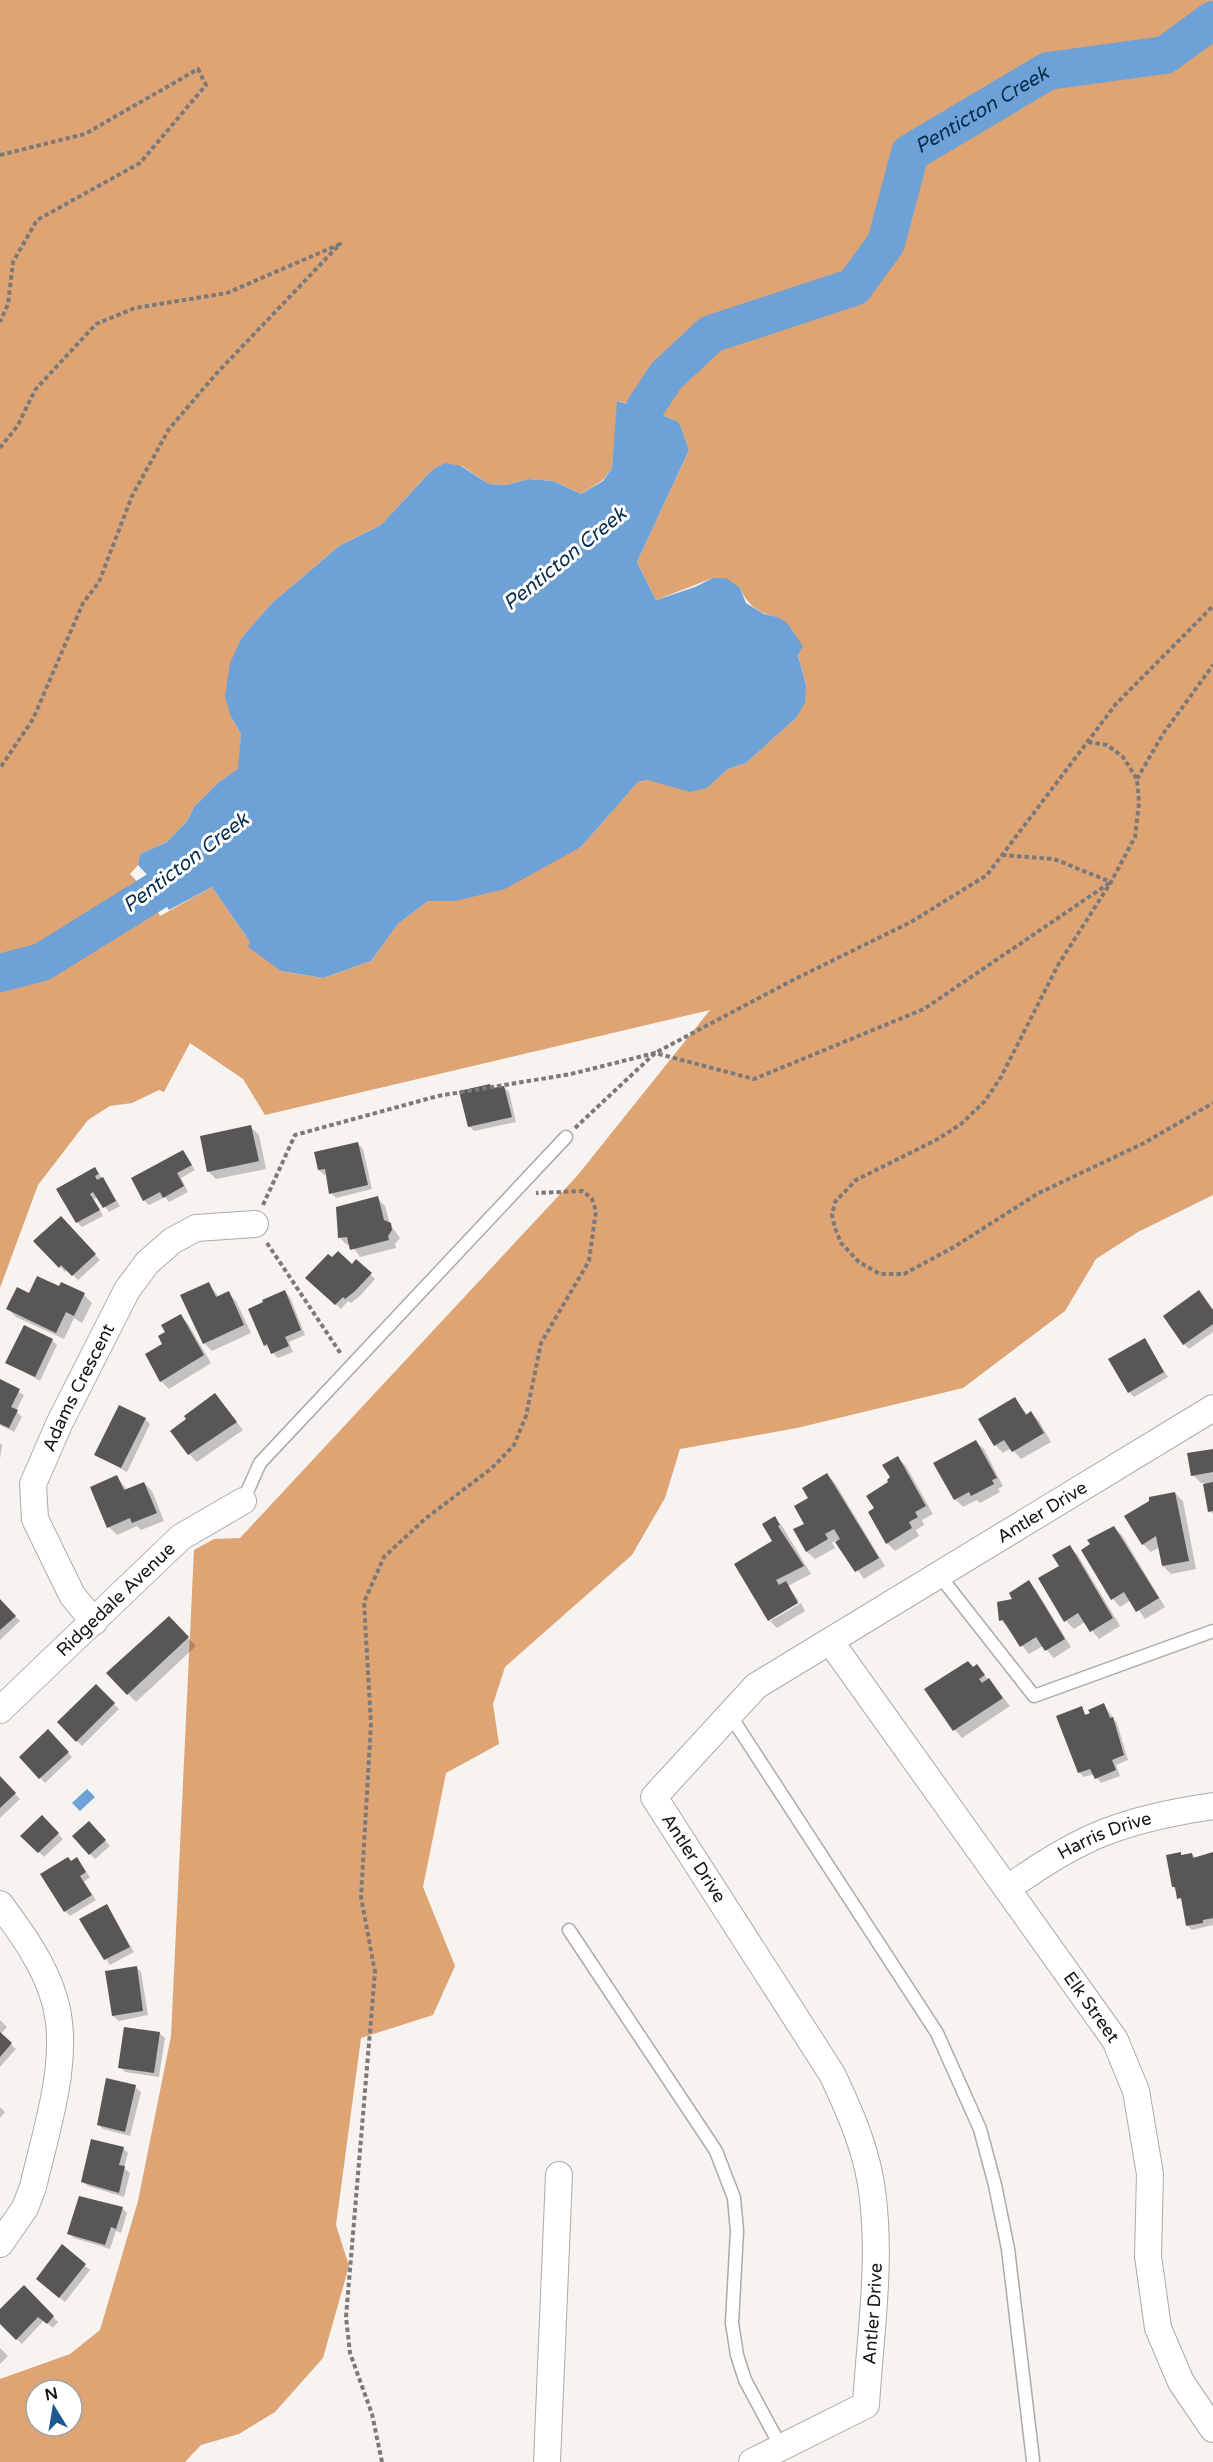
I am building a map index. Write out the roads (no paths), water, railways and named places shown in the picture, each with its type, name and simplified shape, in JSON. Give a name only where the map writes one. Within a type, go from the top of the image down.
[{"type":"street","name":"Adams Crescent","points":[[94,1622],[72,1595],[35,1519],[33,1484],[60,1422],[127,1290],[147,1263],[172,1241],[196,1228],[255,1224]]},
{"type":"street","name":"Antler Drive","points":[[752,2462],[866,2405],[876,2240],[873,2197],[865,2156],[851,2114],[832,2074],[654,1797],[756,1686],[1213,1408]]},
{"type":"street","name":"Ridgedale Avenue","points":[[0,1710],[182,1537],[243,1501]]},
{"type":"street","name":"Elk Street","points":[[830,1641],[1115,2040],[1136,2091],[1150,2174],[1148,2256],[1158,2328],[1181,2382],[1213,2429]]},
{"type":"street","name":"Harris Drive","points":[[1007,1889],[1075,1844],[1116,1826],[1160,1814],[1213,1806]]},
{"type":"street","points":[[0,1904],[35,1956],[55,1999],[60,2052],[33,2187],[25,2208],[0,2244]]},
{"type":"street","points":[[547,2462],[559,2175]]},
{"type":"lane","points":[[243,1501],[260,1463],[566,1137]]},
{"type":"lane","points":[[939,1575],[1034,1696],[1213,1631]]},
{"type":"lane","points":[[730,1715],[914,1995],[937,2033],[972,2110],[995,2185],[1008,2248],[1034,2460]]},
{"type":"lane","points":[[569,1930],[716,2151],[734,2198],[737,2231],[732,2323],[737,2355],[745,2380],[781,2447]]},
{"type":"water","points":[[617,401],[645,408],[679,422],[689,450],[637,562],[656,600],[695,587],[713,578],[726,578],[740,588],[746,603],[764,614],[778,617],[787,623],[803,646],[798,655],[806,685],[805,703],[796,718],[746,763],[728,769],[707,788],[690,792],[648,780],[638,782],[581,847],[505,889],[455,901],[428,901],[398,924],[371,961],[323,978],[281,971],[248,947],[250,942],[212,887],[169,910],[152,880],[138,865],[140,854],[167,842],[187,821],[194,807],[219,782],[238,769],[241,734],[231,717],[225,697],[230,663],[242,637],[272,603],[339,546],[381,525],[432,470],[445,463],[461,466],[489,484],[506,485],[529,479],[553,481],[581,494],[603,481],[612,468]]},
{"type":"water","points":[[87,1789],[95,1797],[80,1811],[72,1803]]},
{"type":"waterway","name":"Penticton Creek","points":[[639,458],[645,408],[666,376],[711,334],[854,287],[886,243],[910,153],[1048,71],[1165,55],[1213,20]]},
{"type":"waterway","name":"Penticton Creek","points":[[0,973],[42,962],[158,890],[196,859]]}]
